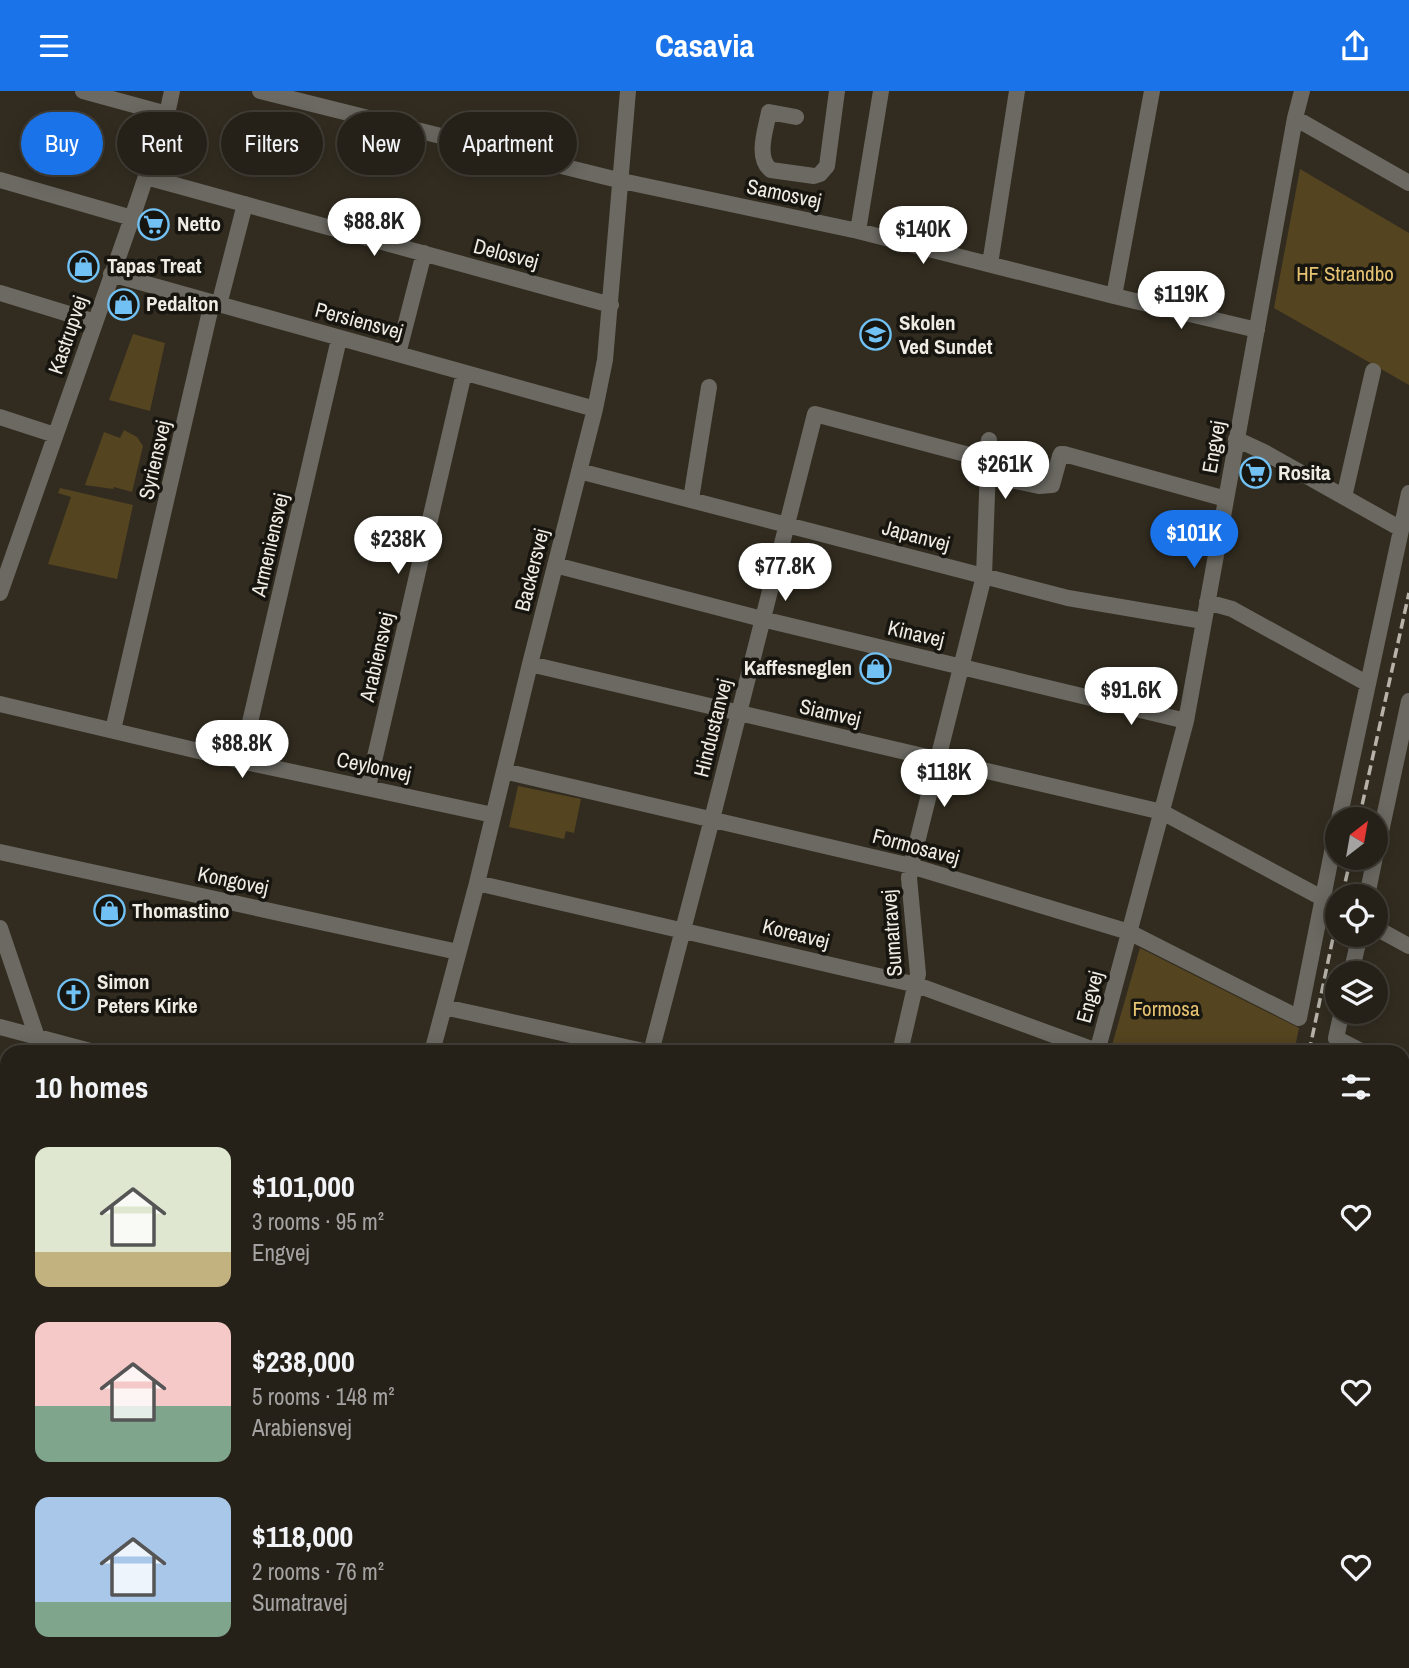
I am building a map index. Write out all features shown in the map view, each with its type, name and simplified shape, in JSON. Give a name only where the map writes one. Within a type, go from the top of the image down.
[{"type":"street","points":[[83,91],[160,112]]},
{"type":"street","name":"Kastrupvej","points":[[167,112],[172,91]]},
{"type":"street","name":"Samosvej","points":[[260,91],[622,181],[858,231],[1257,330]]},
{"type":"street","name":"Backersvej","points":[[434,1045],[477,883],[605,360],[628,91]]},
{"type":"street","points":[[796,117],[769,112],[762,156],[766,166],[771,170],[814,176],[820,174],[827,166],[837,91]]},
{"type":"street","points":[[858,231],[881,91]]},
{"type":"street","points":[[990,264],[1017,91]]},
{"type":"street","points":[[1114,296],[1152,91]]},
{"type":"street","name":"Engvej","points":[[1099,1045],[1186,721],[1302,91]]},
{"type":"street","points":[[1295,118],[1409,183]]},
{"type":"street","name":"Kastrupvej","points":[[0,593],[6,557],[55,435],[146,177]]},
{"type":"street","name":"Delosvej","points":[[146,177],[611,305]]},
{"type":"street","points":[[0,180],[132,218]]},
{"type":"street","name":"Syriensvej","points":[[114,730],[210,311],[221,297],[245,204]]},
{"type":"street","points":[[398,354],[424,253]]},
{"type":"street","name":"Persiensvej","points":[[111,274],[595,409]]},
{"type":"street","points":[[0,293],[95,322]]},
{"type":"street","name":"Armeniensvej","points":[[241,761],[339,338]]},
{"type":"street","points":[[1344,497],[1373,371]]},
{"type":"street","name":"Arabiensvej","points":[[368,787],[464,373]]},
{"type":"street","points":[[691,499],[709,387]]},
{"type":"street","name":"Hindustanvej","points":[[651,1045],[712,819],[815,414],[988,468]]},
{"type":"street","points":[[0,417],[55,435]]},
{"type":"street","points":[[1236,439],[1401,529]]},
{"type":"street","name":"Sumatravej","points":[[902,1045],[918,974],[909,878],[985,576],[989,440]]},
{"type":"street","points":[[988,468],[1040,487],[1052,485],[1060,456],[1064,454],[1226,499]]},
{"type":"street","name":"Japanvej","points":[[579,471],[1068,598],[1203,621]]},
{"type":"street","points":[[1342,807],[1409,493]]},
{"type":"street","name":"Kinavej","points":[[555,565],[762,619],[1186,721]]},
{"type":"street","points":[[1207,602],[1232,609],[1368,684]]},
{"type":"street","name":"Siamvej","points":[[530,664],[1162,812],[1322,898]]},
{"type":"street","name":"Ceylonvej","points":[[0,704],[241,761],[493,815]]},
{"type":"street","points":[[1386,807],[1409,705]]},
{"type":"street","name":"Formosavej","points":[[504,771],[911,866],[1129,932],[1299,1018],[1322,898]]},
{"type":"street","name":"Kongovej","points":[[0,852],[458,952]]},
{"type":"street","points":[[1322,898],[1328,870]]},
{"type":"street","name":"Koreavej","points":[[477,883],[917,985],[1081,1045]]},
{"type":"street","points":[[0,928],[40,1044]]},
{"type":"street","points":[[1388,935],[1409,946]]},
{"type":"street","points":[[444,1007],[617,1045]]},
{"type":"street","points":[[1339,1024],[1336,1038],[1350,1045]]},
{"type":"street","points":[[0,1027],[40,1044]]},
{"type":"green space","name":"HF Strandbo","points":[[1300,169],[1409,233],[1409,385],[1274,308]]},
{"type":"green space","points":[[133,334],[165,343],[150,411],[109,400]]},
{"type":"green space","points":[[124,430],[137,437],[143,446],[132,492],[114,487],[85,485],[104,432],[120,438]]},
{"type":"green space","points":[[60,488],[133,505],[117,579],[48,564],[71,497],[58,493]]},
{"type":"green space","points":[[518,786],[581,799],[574,833],[566,831],[564,839],[509,827]]},
{"type":"green space","name":"Formosa","points":[[1140,948],[1299,1028],[1295,1045],[1112,1045]]},
{"type":"railway","points":[[1362,807],[1409,593]]},
{"type":"railway","points":[[1345,884],[1348,870]]},
{"type":"railway","points":[[1310,1045],[1331,947]]},
{"type":"place","name":"Netto","points":[[154,224]]},
{"type":"place","name":"Tapas Treat","points":[[84,266]]},
{"type":"place","name":"Pedalton","points":[[123,304]]},
{"type":"place","name":"Skolen Ved Sundet","points":[[876,335]]},
{"type":"place","name":"Rosita","points":[[1255,473]]},
{"type":"place","name":"Kaffesneglen","points":[[875,668]]},
{"type":"place","name":"Thomastino","points":[[109,911]]},
{"type":"place","name":"Simon Peters Kirke","points":[[74,994]]}]
